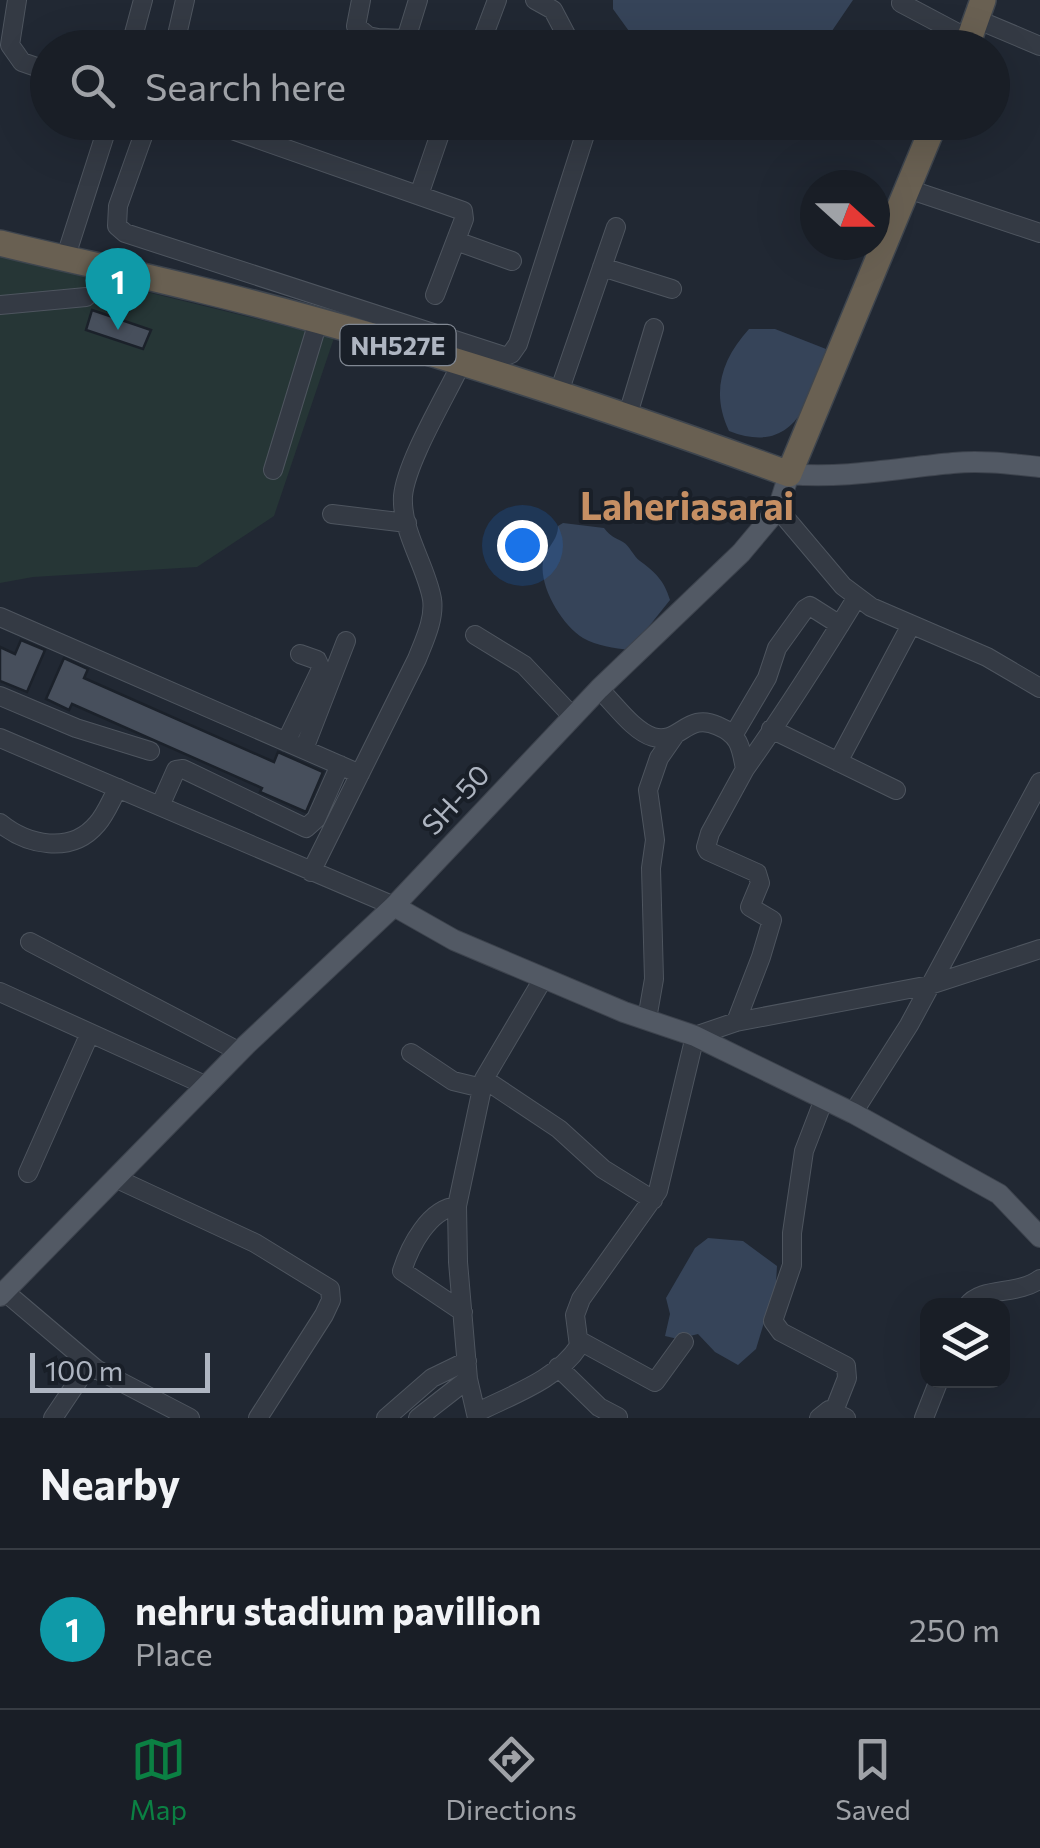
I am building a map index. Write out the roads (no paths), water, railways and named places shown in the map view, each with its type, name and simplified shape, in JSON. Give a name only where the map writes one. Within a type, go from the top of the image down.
[{"type":"highway","name":"SH-50","points":[[789,474],[927,140]]},
{"type":"highway","name":"NH527E","points":[[0,242],[195,288],[462,362],[628,414],[789,474]]},
{"type":"main road","points":[[789,474],[869,473],[956,462],[1040,466]]},
{"type":"main road","name":"SH-50","points":[[2,1294],[240,1052],[394,906],[599,689],[741,553],[778,510],[789,474]]},
{"type":"main road","points":[[394,906],[454,940],[695,1036],[853,1113],[999,1194],[1040,1238]]},
{"type":"street","points":[[17,0],[10,45],[22,62],[30,65]]},
{"type":"street","points":[[135,30],[143,0]]},
{"type":"street","points":[[178,30],[185,0]]},
{"type":"street","points":[[360,30],[355,19],[361,0]]},
{"type":"street","points":[[409,30],[418,0]]},
{"type":"street","points":[[486,30],[498,0]]},
{"type":"street","points":[[535,0],[553,10],[564,30]]},
{"type":"street","points":[[900,2],[974,26]]},
{"type":"street","points":[[1010,37],[1040,46]]},
{"type":"street","points":[[65,259],[103,140]]},
{"type":"street","points":[[142,140],[118,206],[117,226],[125,233],[504,356],[512,354],[518,344],[583,140]]},
{"type":"street","points":[[261,140],[463,212],[464,219],[435,295]]},
{"type":"street","points":[[419,196],[438,140]]},
{"type":"street","points":[[906,188],[1040,233]]},
{"type":"street","points":[[559,392],[616,227]]},
{"type":"street","points":[[456,241],[512,261]]},
{"type":"street","points":[[602,266],[672,290]]},
{"type":"street","points":[[0,305],[86,297]]},
{"type":"street","points":[[272,470],[318,322]]},
{"type":"street","points":[[628,414],[654,328]]},
{"type":"street","points":[[311,872],[417,659],[432,611],[407,524],[403,494],[462,362]]},
{"type":"street","points":[[778,510],[857,597],[884,614],[987,656],[1040,688]]},
{"type":"street","points":[[332,514],[407,524]]},
{"type":"street","points":[[736,1022],[762,958],[772,920],[750,907],[760,876],[708,852],[706,847],[744,770],[807,680],[857,597]]},
{"type":"street","points":[[734,734],[767,678],[778,648],[805,609],[818,608],[840,625]]},
{"type":"street","points":[[0,617],[360,774]]},
{"type":"street","points":[[838,762],[911,625]]},
{"type":"street","points":[[476,634],[524,666],[573,717]]},
{"type":"street","points":[[295,746],[346,641]]},
{"type":"street","points":[[295,746],[322,669],[316,660],[300,654]]},
{"type":"street","points":[[599,689],[644,732],[653,737],[675,735]]},
{"type":"street","points":[[0,696],[76,728],[150,752]]},
{"type":"street","points":[[646,1019],[654,979],[651,868],[655,840],[648,790],[659,758],[675,735],[692,722],[704,720],[739,739],[744,770]]},
{"type":"street","points":[[771,729],[896,790]]},
{"type":"street","points":[[0,738],[394,906]]},
{"type":"street","points":[[160,806],[172,776],[183,769],[306,828],[316,819],[340,765]]},
{"type":"street","points":[[853,1113],[909,1025],[1040,782]]},
{"type":"street","points":[[0,823],[36,842],[64,842],[94,828],[118,788]]},
{"type":"street","points":[[30,942],[240,1052]]},
{"type":"street","points":[[544,979],[483,1083],[457,1206],[467,1370],[477,1416],[573,1355],[580,1341],[576,1314],[581,1299],[653,1200],[695,1036],[736,1022],[930,985],[1040,949]]},
{"type":"street","points":[[0,992],[207,1086]]},
{"type":"street","points":[[28,1173],[90,1033]]},
{"type":"street","points":[[411,1053],[453,1081],[483,1083],[559,1129],[602,1169],[653,1200]]},
{"type":"street","points":[[824,1099],[804,1151],[792,1233],[792,1265],[773,1322],[782,1332],[846,1366],[847,1378],[833,1416]]},
{"type":"street","points":[[114,1178],[255,1243],[330,1290],[331,1300],[324,1315],[258,1418]]},
{"type":"street","points":[[457,1206],[433,1215],[402,1271],[462,1312]]},
{"type":"street","points":[[975,1298],[1022,1289],[1040,1279]]},
{"type":"street","points":[[2,1294],[96,1369],[162,1412],[190,1418]]},
{"type":"street","points":[[580,1341],[655,1382],[684,1342]]},
{"type":"street","points":[[558,1368],[599,1408],[618,1417]]},
{"type":"street","points":[[53,1418],[84,1372],[96,1369]]},
{"type":"street","points":[[386,1418],[432,1378],[467,1370]]},
{"type":"street","points":[[418,1418],[467,1370]]},
{"type":"street","points":[[924,1418],[936,1388]]},
{"type":"water","points":[[613,0],[853,0],[833,30],[628,30],[613,9]]},
{"type":"water","points":[[749,329],[775,329],[826,349],[814,387],[797,419],[770,436],[752,437],[729,431],[721,403],[726,365]]},
{"type":"water","points":[[563,523],[604,528],[625,544],[665,587],[670,600],[630,650],[583,638],[567,624],[554,604],[545,583],[543,562],[558,526]]},
{"type":"water","points":[[708,1238],[743,1241],[777,1266],[776,1283],[756,1349],[738,1365],[715,1352],[698,1334],[678,1339],[665,1336],[670,1314],[666,1298],[695,1248]]},
{"type":"place","name":"nehru stadium pavillion","points":[[118,330]]},
{"type":"district","name":"Laheriasarai","points":[[687,504]]}]
